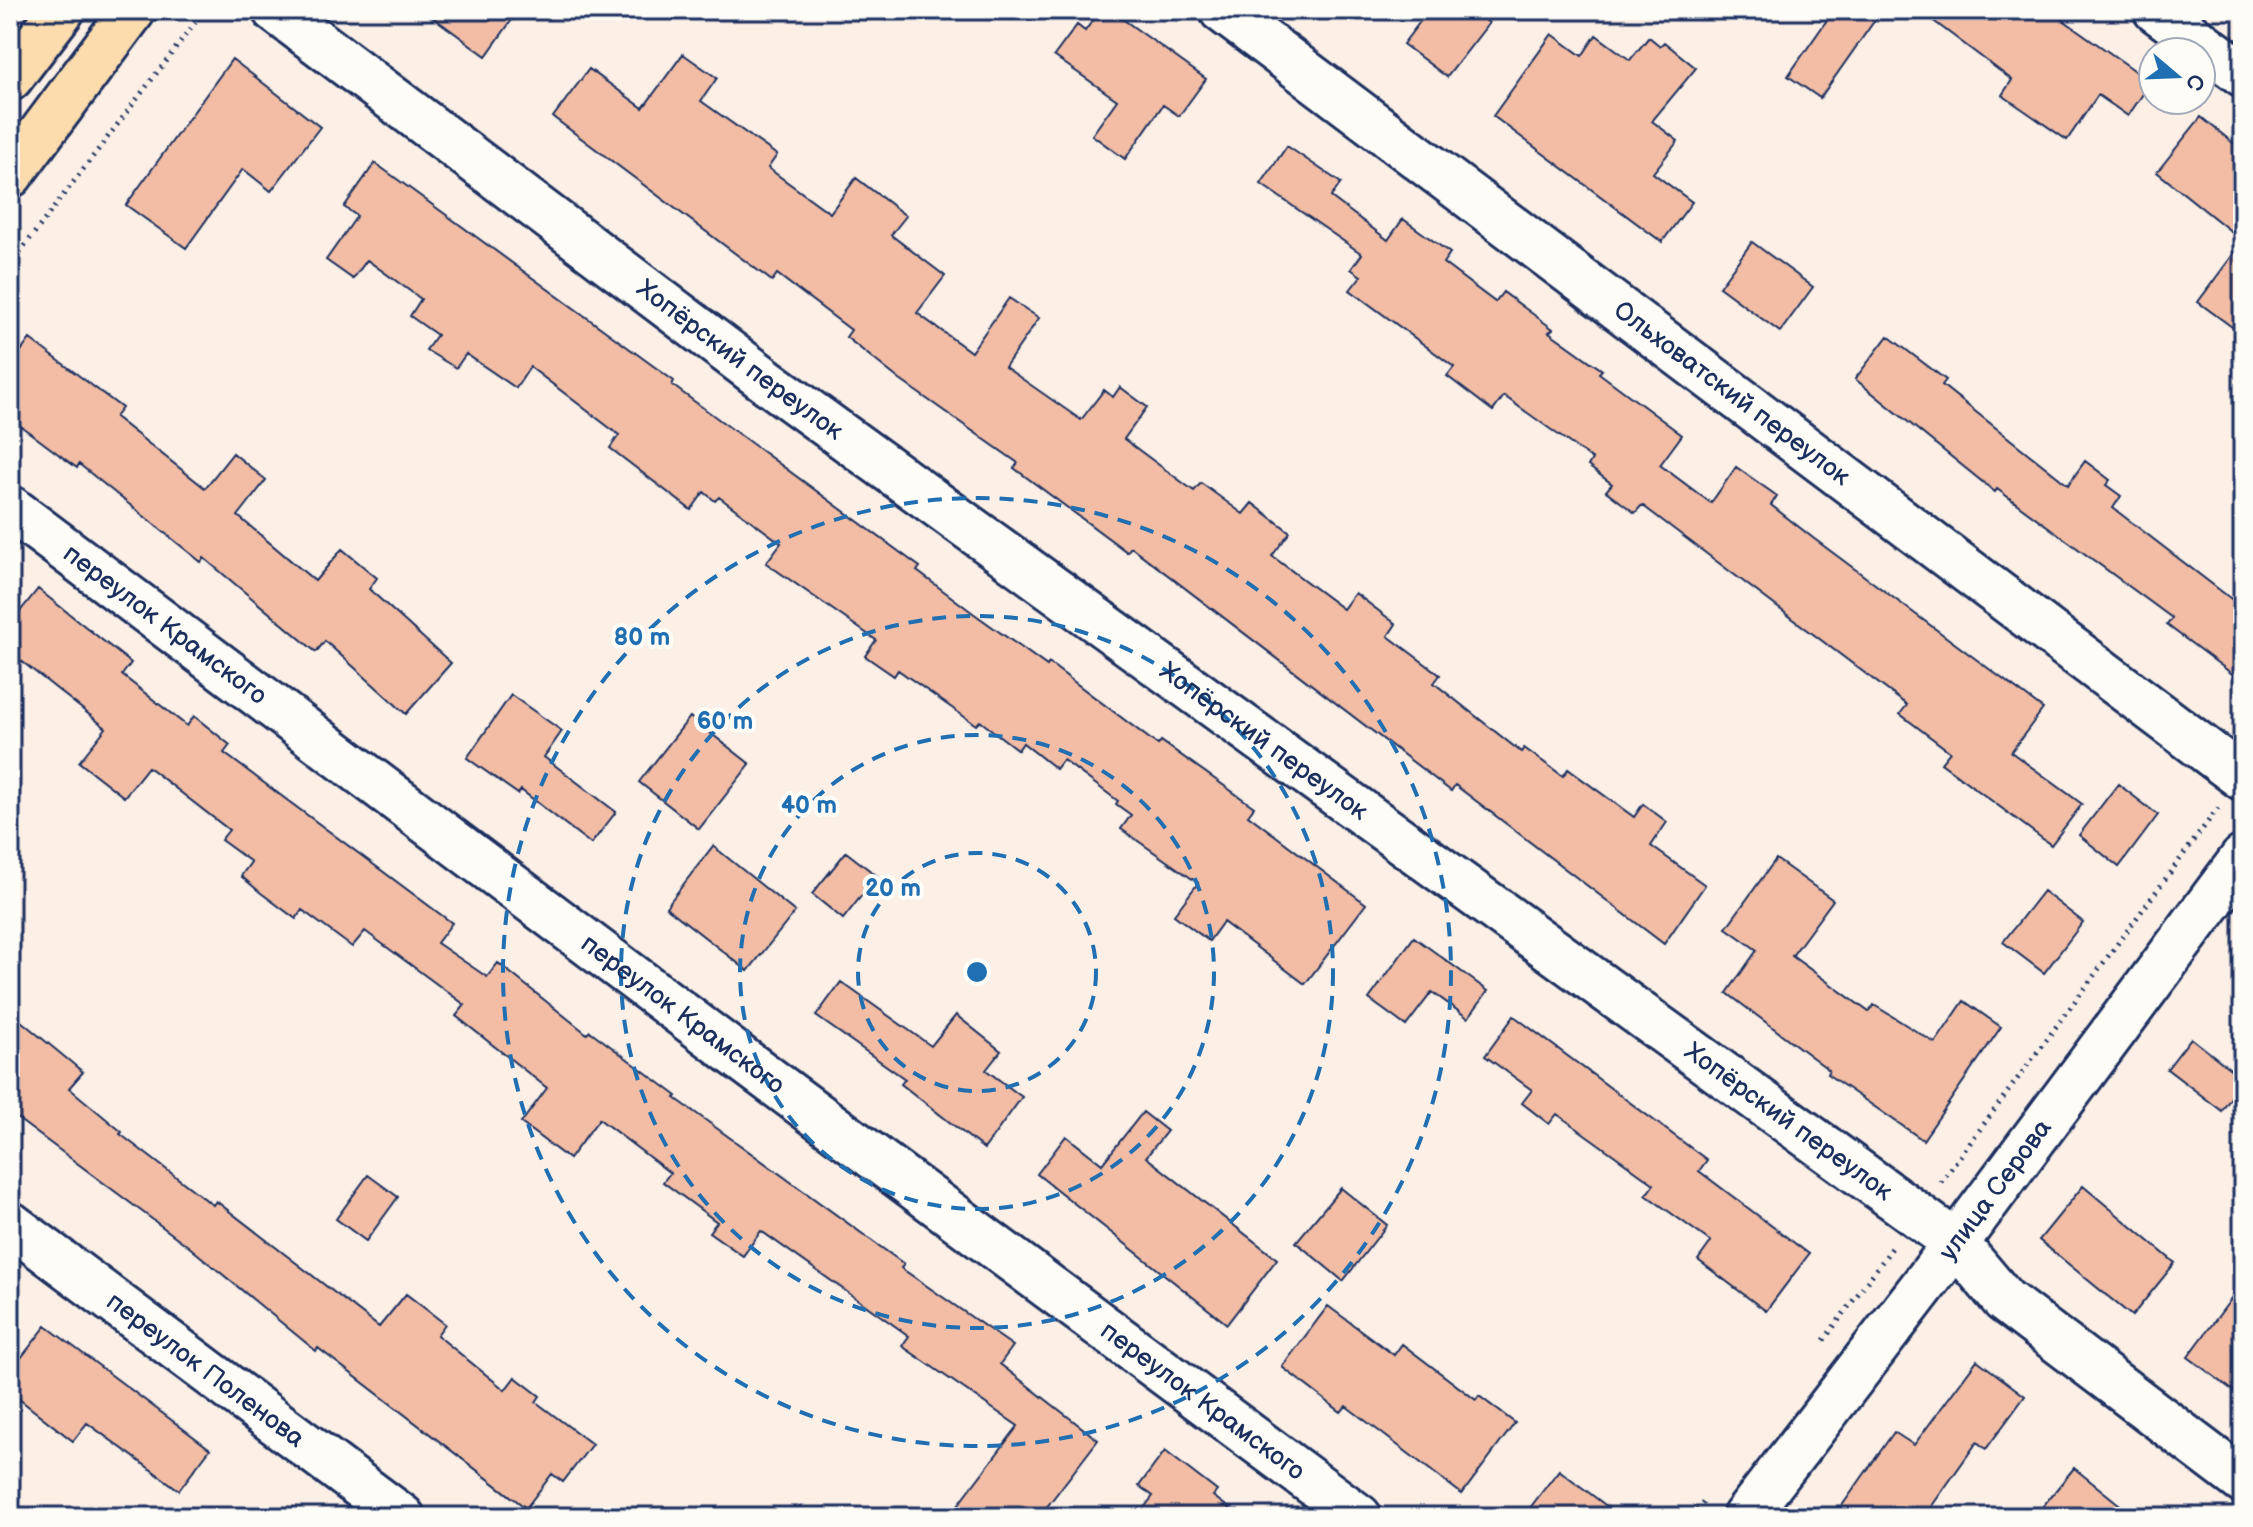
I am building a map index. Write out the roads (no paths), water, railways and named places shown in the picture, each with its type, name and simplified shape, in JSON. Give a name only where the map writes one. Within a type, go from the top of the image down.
[{"type":"main road","points":[[10,78],[62,10]]},
{"type":"main road","points":[[10,175],[133,10]]},
{"type":"street","name":"Хопёрский переулок","points":[[275,10],[768,382],[1956,1243],[2004,1300],[2243,1481]]},
{"type":"street","name":"Ольховатский переулок","points":[[1222,10],[2242,777]]},
{"type":"street","points":[[2156,10],[2243,74]]},
{"type":"street","name":"переулок Крамского","points":[[10,508],[773,1082],[1359,1517]]},
{"type":"street","name":"улица Серова","points":[[1745,1517],[1956,1243],[2243,858]]},
{"type":"street","name":"переулок Поленова","points":[[10,1224],[402,1517]]}]
